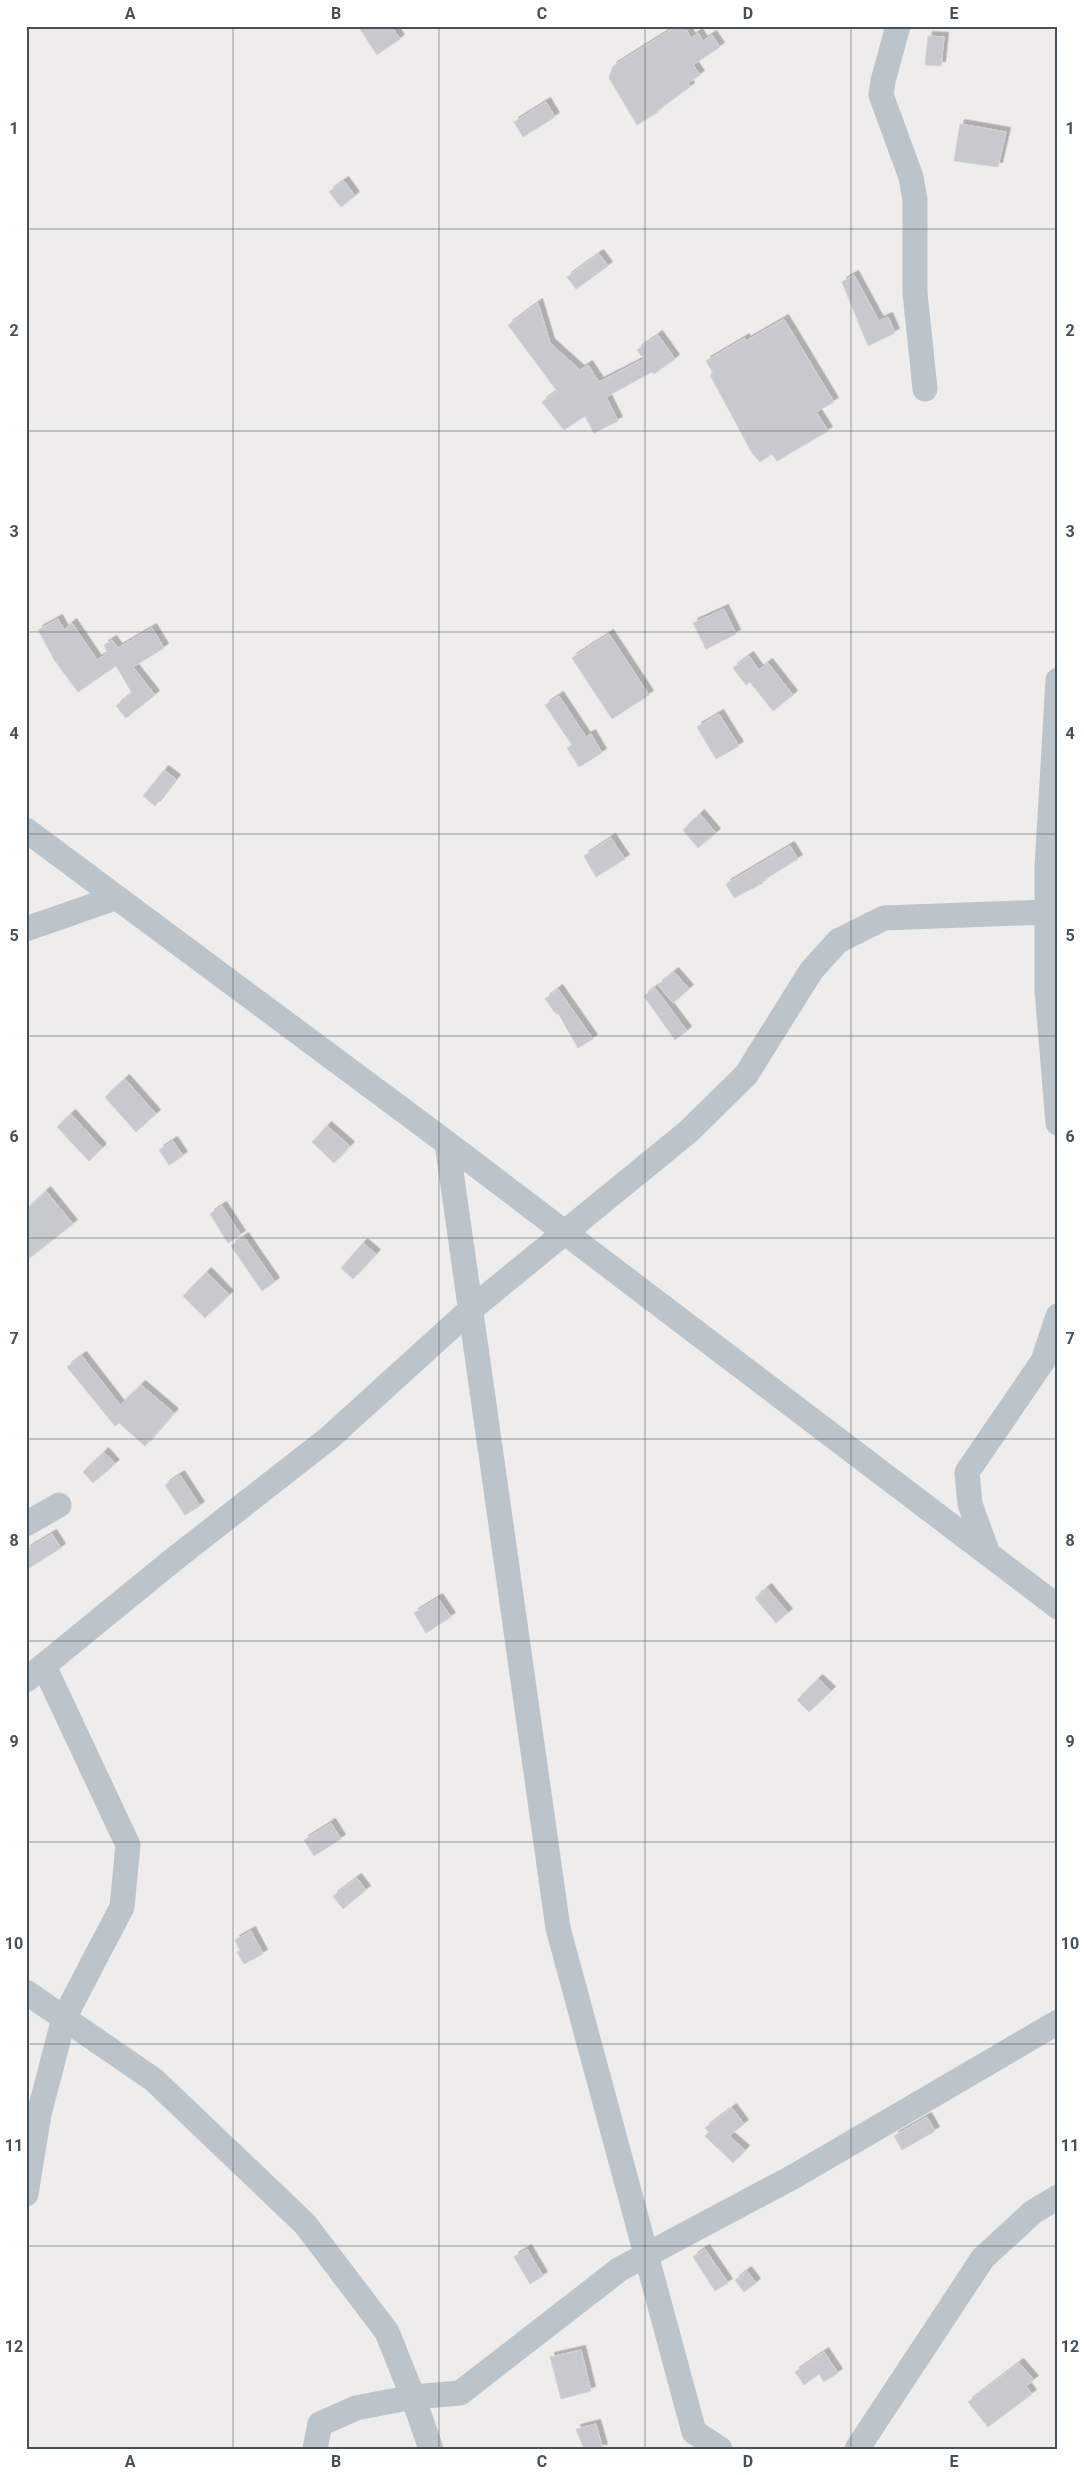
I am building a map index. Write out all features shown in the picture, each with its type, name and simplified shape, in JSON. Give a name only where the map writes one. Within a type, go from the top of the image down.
[{"type":"street","points":[[898,26],[881,95],[911,177],[915,200],[915,293],[925,389]]},
{"type":"street","points":[[1058,680],[1047,868],[1047,990],[1058,1123]]},
{"type":"street","points":[[26,830],[447,1144],[1058,1606]]},
{"type":"street","points":[[26,929],[115,898]]},
{"type":"street","points":[[26,2194],[39,2114],[64,2018],[122,1907],[128,1845],[35,1673],[173,1560],[329,1438],[470,1310],[689,1132],[746,1075],[811,971],[838,941],[884,918],[1047,912]]},
{"type":"street","points":[[447,1144],[558,1928],[694,2432],[720,2449]]},
{"type":"street","points":[[988,1554],[970,1504],[967,1472],[1043,1361],[1058,1316]]},
{"type":"street","points":[[26,1524],[59,1505]]},
{"type":"street","points":[[26,1992],[154,2080],[305,2224],[387,2332],[413,2398],[430,2449]]},
{"type":"street","points":[[315,2449],[320,2424],[356,2408],[413,2398],[460,2393],[620,2269],[793,2177],[1058,2022]]},
{"type":"street","points":[[857,2449],[983,2258],[1033,2212],[1058,2197]]},
{"type":"building","points":[[358,26],[391,26],[400,39],[377,55]]},
{"type":"building","points":[[677,26],[684,26],[691,38],[698,33],[703,41],[712,35],[720,47],[693,65],[700,75],[688,83],[690,87],[658,112],[637,125],[609,78],[613,66]]},
{"type":"building","points":[[928,36],[944,37],[941,66],[925,65]]},
{"type":"building","points":[[546,102],[555,117],[523,137],[514,122]]},
{"type":"building","points":[[960,124],[1006,132],[998,167],[954,161]]},
{"type":"building","points":[[344,181],[355,196],[341,207],[329,192]]},
{"type":"building","points":[[599,254],[608,266],[576,289],[567,277]]},
{"type":"building","points":[[854,275],[879,321],[888,317],[895,333],[868,346],[842,282]]},
{"type":"building","points":[[538,303],[550,343],[580,370],[588,365],[599,382],[644,359],[637,350],[658,335],[675,359],[654,374],[652,372],[606,397],[618,421],[594,433],[585,416],[564,430],[542,402],[557,391],[508,325]]},
{"type":"building","points":[[784,319],[834,402],[816,412],[828,431],[777,461],[772,454],[760,462],[752,453],[710,375],[713,373],[706,361],[745,338],[746,341]]},
{"type":"building","points":[[724,609],[736,634],[706,649],[693,623]]},
{"type":"building","points":[[58,619],[64,630],[72,623],[97,660],[108,653],[104,645],[112,640],[118,648],[152,628],[164,648],[133,667],[155,695],[126,718],[116,706],[132,693],[116,666],[78,692],[55,661],[38,630]]},
{"type":"building","points":[[609,634],[649,695],[612,719],[572,658]]},
{"type":"building","points":[[749,656],[759,670],[768,663],[793,695],[773,711],[750,682],[746,685],[733,668]]},
{"type":"building","points":[[559,696],[586,737],[591,734],[602,753],[579,767],[567,748],[572,745],[545,705]]},
{"type":"building","points":[[719,714],[739,746],[716,759],[697,727]]},
{"type":"building","points":[[164,770],[176,779],[155,806],[143,796]]},
{"type":"building","points":[[700,814],[716,833],[698,848],[683,830]]},
{"type":"building","points":[[611,838],[625,859],[596,877],[584,856]]},
{"type":"building","points":[[790,846],[798,859],[762,881],[763,883],[734,898],[726,884]]},
{"type":"building","points":[[674,972],[689,989],[673,1003],[658,985]]},
{"type":"building","points":[[655,988],[687,1031],[675,1040],[644,996]]},
{"type":"building","points":[[558,989],[593,1039],[578,1048],[558,1013],[556,1014],[545,999]]},
{"type":"building","points":[[125,1079],[156,1114],[136,1132],[105,1097]]},
{"type":"building","points":[[71,1114],[102,1148],[89,1161],[57,1127]]},
{"type":"building","points":[[327,1126],[350,1146],[334,1163],[312,1142]]},
{"type":"building","points":[[173,1141],[183,1156],[169,1165],[159,1150]]},
{"type":"building","points":[[46,1191],[73,1224],[26,1261],[26,1210]]},
{"type":"building","points":[[222,1206],[241,1235],[228,1243],[210,1214]]},
{"type":"building","points":[[244,1237],[275,1282],[262,1291],[231,1246]]},
{"type":"building","points":[[363,1243],[376,1254],[353,1279],[341,1268]]},
{"type":"building","points":[[207,1272],[229,1295],[205,1318],[183,1296]]},
{"type":"building","points":[[82,1356],[120,1405],[141,1385],[174,1413],[145,1446],[119,1423],[115,1426],[67,1367]]},
{"type":"building","points":[[104,1452],[115,1464],[93,1483],[83,1472]]},
{"type":"building","points":[[180,1475],[200,1506],[185,1515],[165,1485]]},
{"type":"building","points":[[52,1534],[61,1548],[26,1570],[26,1550]]},
{"type":"building","points":[[767,1588],[788,1613],[776,1623],[755,1598]]},
{"type":"building","points":[[438,1598],[451,1617],[426,1633],[414,1613]]},
{"type":"building","points":[[818,1679],[831,1691],[809,1712],[797,1700]]},
{"type":"building","points":[[331,1823],[341,1839],[314,1856],[304,1840]]},
{"type":"building","points":[[357,1878],[366,1890],[343,1909],[333,1896]]},
{"type":"building","points":[[251,1931],[263,1954],[244,1964],[237,1952],[240,1950],[235,1940]]},
{"type":"building","points":[[732,2108],[744,2124],[729,2136],[745,2150],[733,2163],[705,2136],[709,2132],[705,2128]]},
{"type":"building","points":[[927,2117],[935,2131],[902,2150],[894,2136]]},
{"type":"building","points":[[527,2249],[543,2276],[530,2284],[514,2257]]},
{"type":"building","points":[[705,2249],[728,2283],[715,2291],[693,2257]]},
{"type":"building","points":[[747,2271],[756,2283],[744,2292],[735,2280]]},
{"type":"building","points":[[581,2350],[591,2391],[561,2399],[550,2357]]},
{"type":"building","points":[[824,2352],[838,2373],[824,2382],[819,2374],[804,2385],[795,2372]]},
{"type":"building","points":[[1019,2363],[1034,2380],[1026,2386],[1032,2394],[988,2427],[968,2402]]},
{"type":"building","points":[[596,2424],[603,2449],[584,2449],[576,2429]]}]
